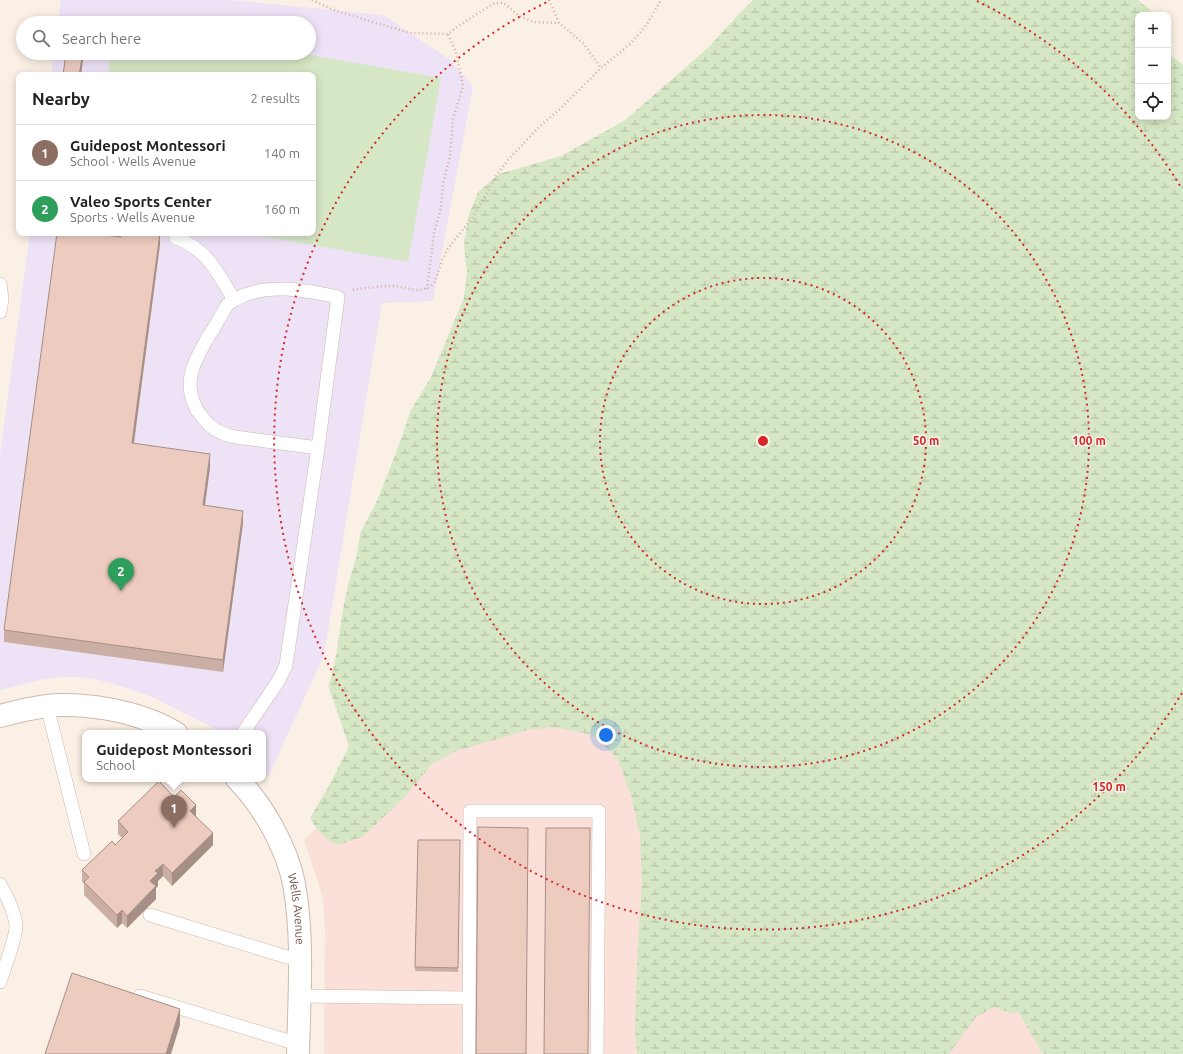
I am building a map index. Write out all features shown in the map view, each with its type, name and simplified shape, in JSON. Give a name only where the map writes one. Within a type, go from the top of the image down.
[{"type":"street","points":[[0,716],[47,706],[58,705],[95,707],[123,712],[151,721],[170,730]]},
{"type":"street","name":"Wells Avenue","points":[[240,782],[260,807],[276,833],[282,846],[294,885],[299,925],[300,961],[298,1049]]},
{"type":"lane","points":[[176,238],[198,248],[211,262],[234,300]]},
{"type":"lane","points":[[0,284],[2,300],[0,312]]},
{"type":"lane","points":[[245,730],[279,680],[286,665],[318,448],[338,297],[309,291],[276,289],[255,291],[234,300],[227,305],[192,368],[190,377],[190,391],[197,411],[210,427],[224,434],[235,437],[318,448]]},
{"type":"lane","points":[[47,706],[84,854]]},
{"type":"lane","points":[[469,1054],[470,811],[599,811],[598,1054]]},
{"type":"lane","points":[[0,884],[10,904],[16,925],[0,982]]},
{"type":"lane","points":[[150,915],[300,961]]},
{"type":"lane","points":[[138,995],[298,1049]]},
{"type":"lane","points":[[299,996],[469,998]]},
{"type":"path","points":[[312,0],[336,11],[410,33],[448,34],[494,3],[504,3],[519,16],[534,22],[559,23]]},
{"type":"path","points":[[549,0],[559,23],[584,44],[601,68]]},
{"type":"path","points":[[338,297],[357,288],[394,286],[412,290],[420,290],[427,289],[434,284],[448,248],[473,217],[498,173],[508,160],[539,127],[560,109],[601,68],[630,44],[647,24],[661,0]]},
{"type":"path","points":[[427,289],[434,233],[441,208],[443,183],[450,156],[453,119],[463,86],[456,52],[448,34]]},
{"type":"shaded area","points":[[61,0],[230,0],[383,15],[449,59],[473,86],[433,301],[382,303],[324,655],[268,777],[266,775],[266,730],[218,730],[150,696],[99,680],[80,677],[43,679],[0,690],[0,455],[30,236],[316,236],[316,72],[51,72],[53,60],[316,60],[316,16],[59,16]]},
{"type":"shaded area","points":[[1018,709],[1042,1054],[324,1054],[325,931],[323,898],[304,840],[349,798],[502,712]]},
{"type":"green space","points":[[753,0],[1138,0],[1151,12],[1135,12],[1135,120],[1171,120],[1171,54],[1183,65],[1183,1054],[1043,1054],[1018,1011],[1013,1014],[994,1007],[976,1017],[949,1054],[637,1054],[635,1028],[642,882],[640,835],[631,795],[617,758],[594,735],[553,727],[528,730],[456,751],[432,764],[403,799],[362,837],[338,845],[321,834],[310,818],[330,784],[349,746],[328,685],[335,661],[348,585],[356,558],[361,531],[376,503],[395,456],[411,410],[430,379],[464,298],[467,272],[464,246],[468,217],[478,192],[499,174],[561,156],[624,121],[708,48]]},
{"type":"green space","points":[[316,56],[441,78],[408,262],[262,236],[316,236],[316,72],[109,72],[111,60],[316,60]]},
{"type":"building","points":[[65,60],[82,60],[80,72],[63,72]]},
{"type":"building","points":[[57,236],[160,236],[132,443],[210,454],[203,505],[243,511],[223,660],[4,630]]},
{"type":"building","points":[[158,782],[160,782],[174,797],[181,790],[196,805],[190,811],[213,833],[172,873],[163,864],[155,871],[158,873],[150,881],[156,886],[127,916],[122,910],[117,915],[84,882],[89,877],[82,870],[112,841],[115,845],[128,832],[118,821]]},
{"type":"building","points":[[478,827],[528,828],[526,1054],[476,1054]]},
{"type":"building","points":[[546,828],[590,828],[588,1054],[544,1054]]},
{"type":"building","points":[[418,840],[460,840],[458,968],[415,967]]},
{"type":"building","points":[[72,973],[180,1009],[166,1054],[45,1054]]},
{"type":"place","name":"Valeo Sports Center","points":[[121,591]]},
{"type":"place","name":"Guidepost Montessori","points":[[174,828]]}]
